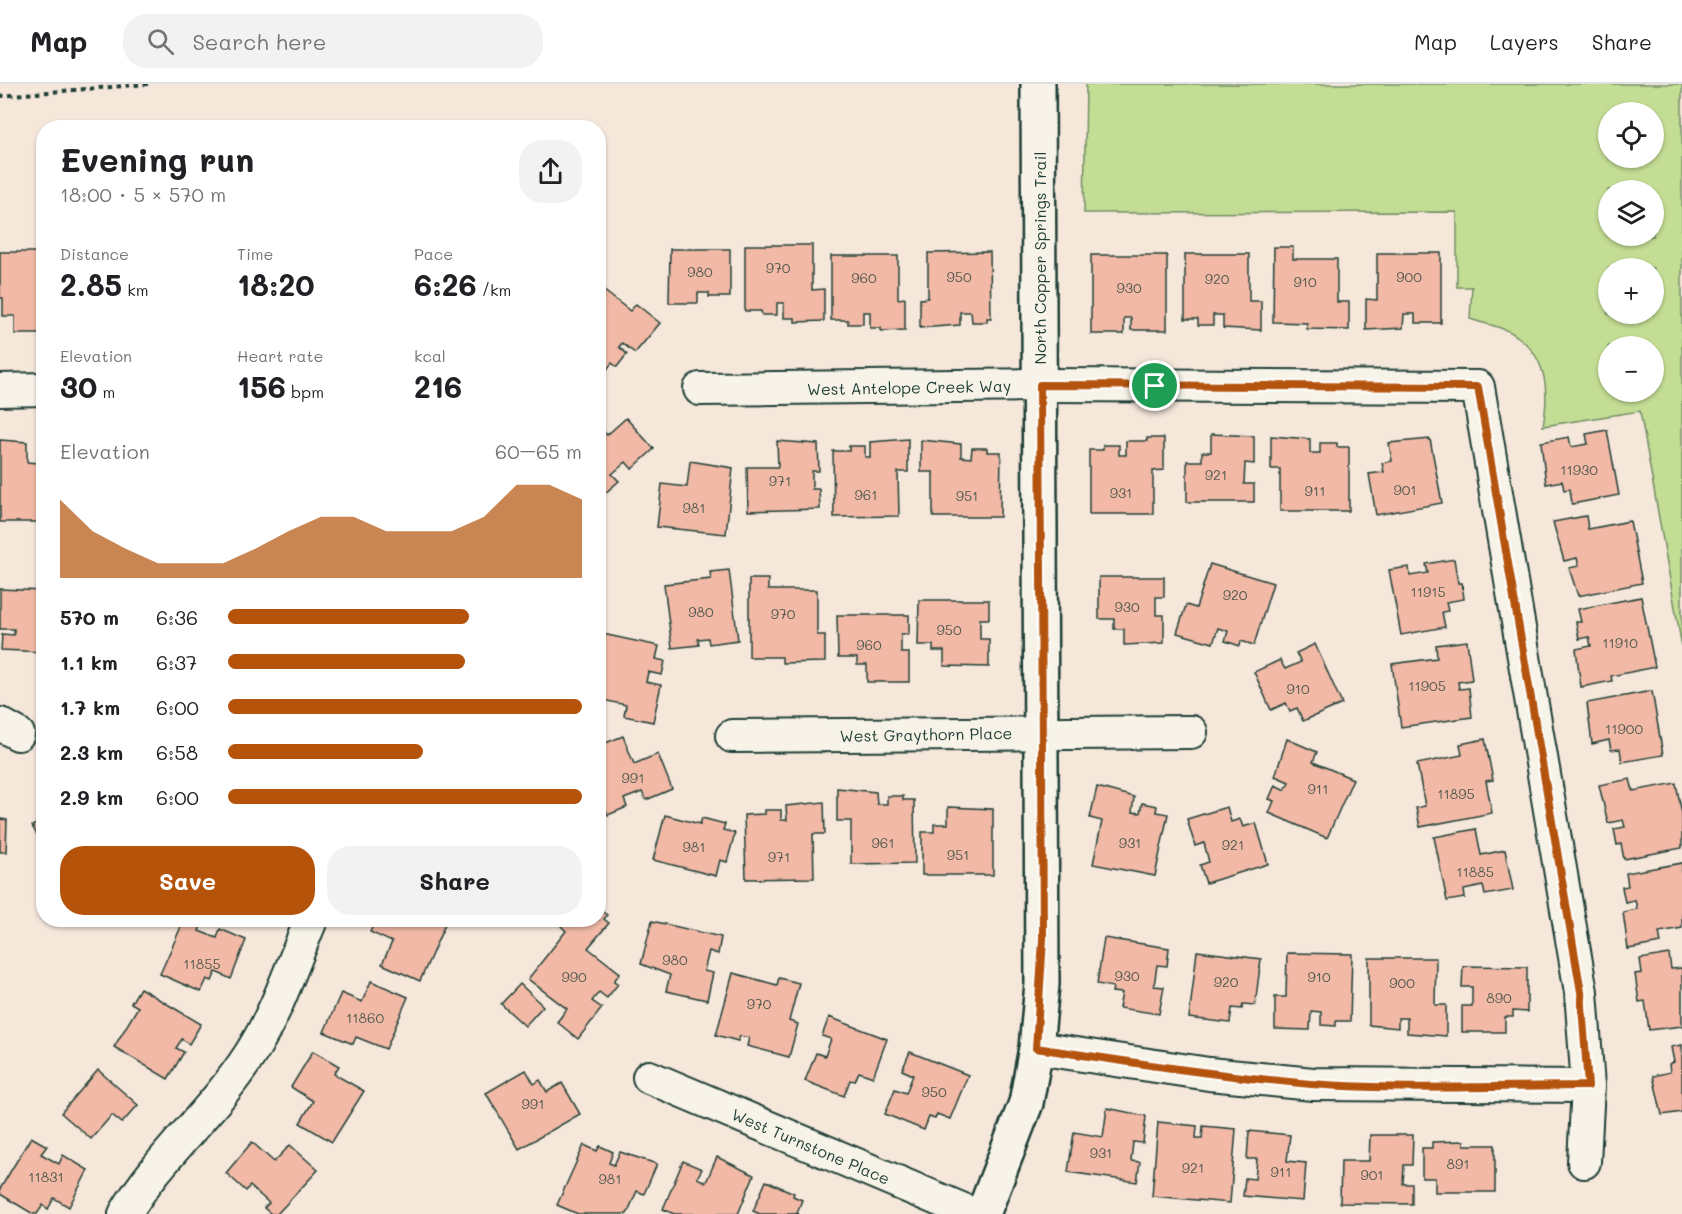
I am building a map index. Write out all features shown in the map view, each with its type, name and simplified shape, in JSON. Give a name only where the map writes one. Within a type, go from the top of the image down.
[{"type":"street","name":"North Copper Springs Trail","points":[[983,1214],[1017,1131],[1036,1048],[1043,939],[1038,84]]},
{"type":"street","name":"West Antelope Creek Way","points":[[700,388],[1040,385],[1478,387],[1581,992],[1588,1086]]},
{"type":"street","points":[[0,390],[36,389]]},
{"type":"street","name":"West Graythorn Place","points":[[732,736],[1191,732]]},
{"type":"street","points":[[124,1214],[150,1175],[220,1095],[249,1056],[275,1006],[308,927]]},
{"type":"street","points":[[1036,1048],[1209,1074],[1313,1084],[1403,1087],[1588,1086],[1584,1162]]},
{"type":"street","name":"West Turnstone Place","points":[[649,1077],[973,1214]]},
{"type":"path","points":[[0,96],[148,84]]},
{"type":"green space","points":[[1086,84],[1682,84],[1682,647],[1640,411],[1543,426],[1546,389],[1541,366],[1535,356],[1528,346],[1513,334],[1470,319],[1472,287],[1457,287],[1457,212],[1084,213]]},
{"type":"building","points":[[745,245],[812,245],[812,290],[824,289],[824,321],[795,322],[795,318],[784,318],[784,303],[777,303],[777,315],[762,315],[761,311],[745,311]]},
{"type":"building","points":[[1274,247],[1293,247],[1293,259],[1337,259],[1337,302],[1349,302],[1349,330],[1307,329],[1307,323],[1273,322]]},
{"type":"building","points":[[670,249],[730,249],[730,297],[709,297],[709,293],[698,293],[698,303],[669,303]]},
{"type":"building","points":[[0,252],[36,252],[36,334],[15,334],[15,316],[3,316],[3,298],[0,298]]},
{"type":"building","points":[[990,252],[991,318],[987,318],[987,322],[972,322],[971,312],[960,312],[960,325],[920,328],[920,299],[928,298],[928,253]]},
{"type":"building","points":[[1377,253],[1441,253],[1441,323],[1415,323],[1415,314],[1404,314],[1403,328],[1366,330],[1366,299],[1377,300]]},
{"type":"building","points":[[1185,254],[1249,254],[1249,301],[1261,301],[1261,330],[1223,328],[1223,315],[1213,315],[1213,325],[1198,325],[1198,319],[1185,319]]},
{"type":"building","points":[[1091,255],[1167,255],[1167,330],[1131,330],[1131,318],[1124,318],[1124,334],[1091,334]]},
{"type":"building","points":[[831,256],[898,256],[898,299],[905,298],[905,330],[881,331],[881,328],[870,328],[870,312],[863,312],[863,324],[848,324],[848,320],[831,320]]},
{"type":"building","points":[[606,292],[630,311],[636,304],[660,323],[635,353],[622,343],[619,347],[627,354],[617,367],[612,363],[606,370]]},
{"type":"building","points":[[626,418],[654,449],[632,469],[626,462],[612,474],[619,481],[606,492],[606,434]]},
{"type":"building","points":[[1607,430],[1619,495],[1572,504],[1570,489],[1564,490],[1562,481],[1546,484],[1541,442],[1569,437],[1571,447],[1588,444],[1586,434]]},
{"type":"building","points":[[1211,434],[1254,436],[1254,464],[1245,463],[1244,484],[1254,484],[1254,502],[1187,502],[1187,461],[1202,461],[1202,452],[1211,452]]},
{"type":"building","points":[[1271,436],[1310,439],[1310,453],[1320,453],[1320,443],[1337,443],[1337,447],[1349,447],[1349,511],[1280,511],[1280,469],[1271,469]]},
{"type":"building","points":[[1147,438],[1164,438],[1164,470],[1153,471],[1153,514],[1089,514],[1089,450],[1103,450],[1103,445],[1119,445],[1119,455],[1126,455],[1126,441],[1147,441]]},
{"type":"building","points":[[908,439],[908,472],[898,472],[899,516],[834,517],[833,451],[849,451],[849,446],[865,446],[865,457],[870,457],[870,442]]},
{"type":"building","points":[[1430,439],[1442,503],[1376,515],[1369,474],[1384,472],[1382,463],[1392,461],[1389,443]]},
{"type":"building","points":[[0,440],[27,442],[27,462],[36,463],[36,522],[0,522]]},
{"type":"building","points":[[921,440],[961,444],[961,457],[971,458],[972,448],[987,448],[987,452],[1001,452],[1000,517],[933,517],[933,472],[921,472]]},
{"type":"building","points":[[777,441],[818,444],[819,471],[812,471],[812,489],[819,489],[820,509],[748,511],[747,467],[778,467]]},
{"type":"building","points":[[690,461],[733,468],[726,534],[657,527],[662,484],[687,487]]},
{"type":"building","points":[[1586,516],[1588,529],[1630,521],[1642,583],[1578,596],[1569,568],[1579,566],[1577,558],[1564,561],[1553,522]]},
{"type":"building","points":[[1454,559],[1458,583],[1462,583],[1464,599],[1446,602],[1448,611],[1442,612],[1445,627],[1401,635],[1389,570],[1409,567],[1410,576],[1428,573],[1426,564]]},
{"type":"building","points":[[1210,564],[1273,583],[1254,645],[1241,641],[1240,646],[1225,641],[1228,631],[1218,628],[1213,643],[1177,633],[1186,605],[1196,608]]},
{"type":"building","points":[[729,570],[738,640],[709,644],[708,638],[698,639],[699,645],[672,648],[664,584],[711,579],[710,572]]},
{"type":"building","points":[[1099,577],[1164,577],[1164,597],[1156,597],[1156,615],[1164,615],[1164,643],[1124,645],[1124,629],[1114,629],[1114,619],[1099,619]]},
{"type":"building","points":[[749,579],[768,579],[768,590],[817,590],[817,635],[825,635],[825,662],[782,663],[782,657],[749,657]]},
{"type":"building","points":[[0,589],[36,591],[36,652],[1,650],[2,634],[14,635],[14,629],[0,629]]},
{"type":"building","points":[[1641,597],[1655,667],[1611,676],[1612,681],[1581,687],[1576,649],[1591,646],[1589,637],[1579,639],[1576,622],[1581,622],[1578,609]]},
{"type":"building","points":[[919,600],[989,600],[989,619],[980,619],[980,639],[989,639],[989,667],[944,666],[944,651],[933,651],[933,645],[918,645]]},
{"type":"building","points":[[837,615],[909,615],[909,634],[901,634],[901,653],[909,653],[909,682],[867,682],[867,665],[857,665],[857,658],[838,658]]},
{"type":"building","points":[[606,635],[659,646],[656,659],[665,661],[662,675],[648,672],[646,682],[661,685],[653,722],[624,716],[626,705],[606,701]]},
{"type":"building","points":[[1467,641],[1472,680],[1458,682],[1459,689],[1469,688],[1472,717],[1401,727],[1392,664],[1437,658],[1436,645]]},
{"type":"building","points":[[1315,644],[1342,704],[1303,721],[1297,708],[1290,711],[1286,703],[1271,710],[1254,672],[1280,660],[1285,669],[1301,662],[1296,653]]},
{"type":"building","points":[[1652,691],[1663,755],[1622,762],[1620,749],[1611,750],[1609,740],[1592,744],[1587,703]]},
{"type":"building","points":[[623,736],[634,764],[658,754],[672,789],[646,800],[642,792],[624,799],[627,807],[608,815],[606,810],[606,743]]},
{"type":"building","points":[[1287,739],[1317,752],[1313,762],[1353,779],[1327,838],[1269,813],[1274,801],[1269,799],[1275,785],[1285,790],[1289,782],[1275,776]]},
{"type":"building","points":[[1485,739],[1493,780],[1486,781],[1492,813],[1420,827],[1416,808],[1425,806],[1417,764],[1462,755],[1460,744]]},
{"type":"building","points":[[1630,779],[1633,791],[1676,783],[1682,814],[1682,848],[1624,859],[1621,844],[1617,845],[1614,829],[1625,827],[1623,820],[1608,823],[1599,785]]},
{"type":"building","points":[[1097,787],[1134,797],[1132,812],[1140,813],[1142,803],[1157,806],[1156,812],[1168,814],[1155,876],[1093,864],[1102,821],[1090,818]]},
{"type":"building","points":[[837,788],[876,792],[877,804],[887,804],[887,796],[903,796],[903,800],[914,800],[915,863],[851,864],[851,821],[837,821]]},
{"type":"building","points":[[824,802],[825,834],[813,834],[814,878],[746,879],[744,815],[765,814],[765,810],[781,810],[781,820],[787,820],[786,806]]},
{"type":"building","points":[[948,807],[993,809],[993,875],[922,875],[922,832],[934,832],[934,824],[948,824]]},
{"type":"building","points":[[1227,807],[1231,822],[1240,819],[1243,827],[1256,823],[1268,864],[1206,883],[1200,865],[1209,862],[1204,843],[1195,846],[1187,819]]},
{"type":"building","points":[[665,815],[700,824],[702,818],[725,824],[723,830],[735,833],[727,862],[720,860],[716,876],[653,860]]},
{"type":"building","points":[[0,819],[7,820],[6,852],[0,852]]},
{"type":"building","points":[[1476,829],[1481,855],[1505,850],[1513,890],[1485,895],[1483,886],[1464,890],[1465,898],[1447,901],[1434,837]]},
{"type":"building","points":[[1682,863],[1682,928],[1659,932],[1661,943],[1628,949],[1623,912],[1637,909],[1635,900],[1625,902],[1622,887],[1628,886],[1626,873]]},
{"type":"building","points":[[652,921],[721,937],[718,954],[709,951],[704,971],[713,973],[707,1000],[666,991],[670,975],[641,964]]},
{"type":"building","points":[[181,927],[201,927],[199,931],[217,938],[220,929],[246,940],[231,979],[216,972],[212,981],[207,979],[201,992],[160,974]]},
{"type":"building","points":[[372,927],[444,927],[420,981],[382,964],[392,942],[370,932]]},
{"type":"building","points":[[562,927],[606,927],[588,948],[620,973],[614,981],[618,984],[607,998],[599,992],[592,1001],[602,1008],[578,1039],[557,1022],[567,1009],[528,979],[566,931]]},
{"type":"building","points":[[1104,938],[1169,948],[1167,966],[1157,965],[1154,986],[1164,987],[1159,1014],[1119,1008],[1122,993],[1112,992],[1113,987],[1097,984]]},
{"type":"building","points":[[1197,951],[1261,959],[1255,1005],[1243,1004],[1242,1009],[1232,1008],[1230,1023],[1189,1018]]},
{"type":"building","points":[[1287,953],[1352,954],[1350,1021],[1336,1021],[1336,1026],[1321,1025],[1321,1012],[1311,1011],[1310,1030],[1275,1029],[1275,997],[1286,997]]},
{"type":"building","points":[[1669,954],[1671,969],[1682,968],[1682,1026],[1649,1030],[1645,1001],[1639,1002],[1635,974],[1642,973],[1640,959]]},
{"type":"building","points":[[1369,958],[1436,958],[1435,1005],[1446,1005],[1446,1036],[1407,1033],[1407,1018],[1398,1018],[1398,1028],[1369,1025]]},
{"type":"building","points":[[1463,966],[1527,967],[1527,1012],[1513,1011],[1513,1017],[1505,1017],[1505,1032],[1462,1032],[1462,1006],[1472,1006],[1472,987],[1462,987]]},
{"type":"building","points":[[733,973],[777,985],[779,978],[799,983],[789,1021],[798,1024],[789,1057],[747,1046],[749,1038],[740,1036],[738,1041],[716,1035]]},
{"type":"building","points":[[371,981],[408,997],[386,1049],[356,1037],[353,1044],[324,1032],[341,993],[362,1002]]},
{"type":"building","points":[[520,984],[543,1006],[525,1026],[501,1004]]},
{"type":"building","points":[[140,988],[201,1024],[189,1044],[182,1039],[176,1048],[184,1052],[168,1079],[114,1047],[138,1007],[131,1003]]},
{"type":"building","points":[[829,1017],[887,1039],[873,1077],[859,1072],[855,1081],[850,1080],[844,1096],[805,1081],[816,1053],[825,1056],[831,1039],[822,1036]]},
{"type":"building","points":[[1682,1045],[1682,1112],[1662,1115],[1653,1076],[1670,1072],[1669,1064],[1674,1062],[1671,1047]]},
{"type":"building","points":[[313,1051],[339,1066],[334,1074],[364,1091],[332,1142],[300,1123],[313,1101],[291,1087]]},
{"type":"building","points":[[910,1052],[968,1075],[950,1119],[937,1114],[935,1119],[929,1117],[924,1130],[885,1114],[895,1089],[906,1093],[913,1075],[902,1070]]},
{"type":"building","points":[[98,1070],[138,1105],[122,1123],[112,1115],[91,1139],[61,1113]]},
{"type":"building","points":[[526,1070],[534,1084],[540,1080],[547,1092],[562,1083],[580,1114],[519,1149],[486,1093]]},
{"type":"building","points":[[1107,1108],[1146,1116],[1143,1143],[1133,1142],[1131,1161],[1140,1162],[1137,1182],[1068,1172],[1074,1132],[1103,1137]]},
{"type":"building","points":[[1158,1122],[1197,1126],[1196,1138],[1202,1138],[1203,1126],[1236,1129],[1230,1203],[1152,1196]]},
{"type":"building","points":[[1249,1131],[1290,1135],[1287,1161],[1306,1163],[1303,1201],[1243,1196],[1245,1178],[1255,1179],[1257,1159],[1247,1159]]},
{"type":"building","points":[[1370,1135],[1413,1135],[1412,1165],[1404,1165],[1403,1184],[1412,1184],[1412,1204],[1340,1203],[1341,1161],[1369,1161]]},
{"type":"building","points":[[31,1137],[47,1146],[41,1154],[59,1164],[63,1155],[88,1170],[69,1207],[54,1198],[48,1209],[43,1205],[37,1214],[33,1214],[0,1194],[0,1189]]},
{"type":"building","points":[[1464,1141],[1464,1145],[1495,1145],[1495,1192],[1435,1192],[1435,1178],[1422,1178],[1422,1148],[1432,1148],[1432,1142]]},
{"type":"building","points":[[252,1142],[274,1162],[290,1145],[318,1170],[277,1214],[271,1214],[264,1208],[269,1203],[250,1186],[246,1191],[226,1173]]},
{"type":"building","points":[[584,1145],[597,1151],[600,1146],[613,1152],[609,1163],[614,1165],[620,1152],[657,1164],[644,1194],[637,1191],[627,1214],[578,1214],[557,1205]]},
{"type":"building","points":[[717,1157],[754,1175],[738,1214],[674,1214],[663,1209],[683,1161],[702,1169],[697,1178],[706,1182]]},
{"type":"building","points":[[766,1181],[794,1193],[793,1196],[802,1200],[797,1213],[799,1214],[760,1214],[753,1211]]},
{"type":"route","points":[[1040,385],[1155,386],[1478,387],[1581,992],[1588,1086],[1403,1087],[1313,1084],[1209,1074],[1036,1048],[1043,939],[1040,732],[1040,385]]}]
